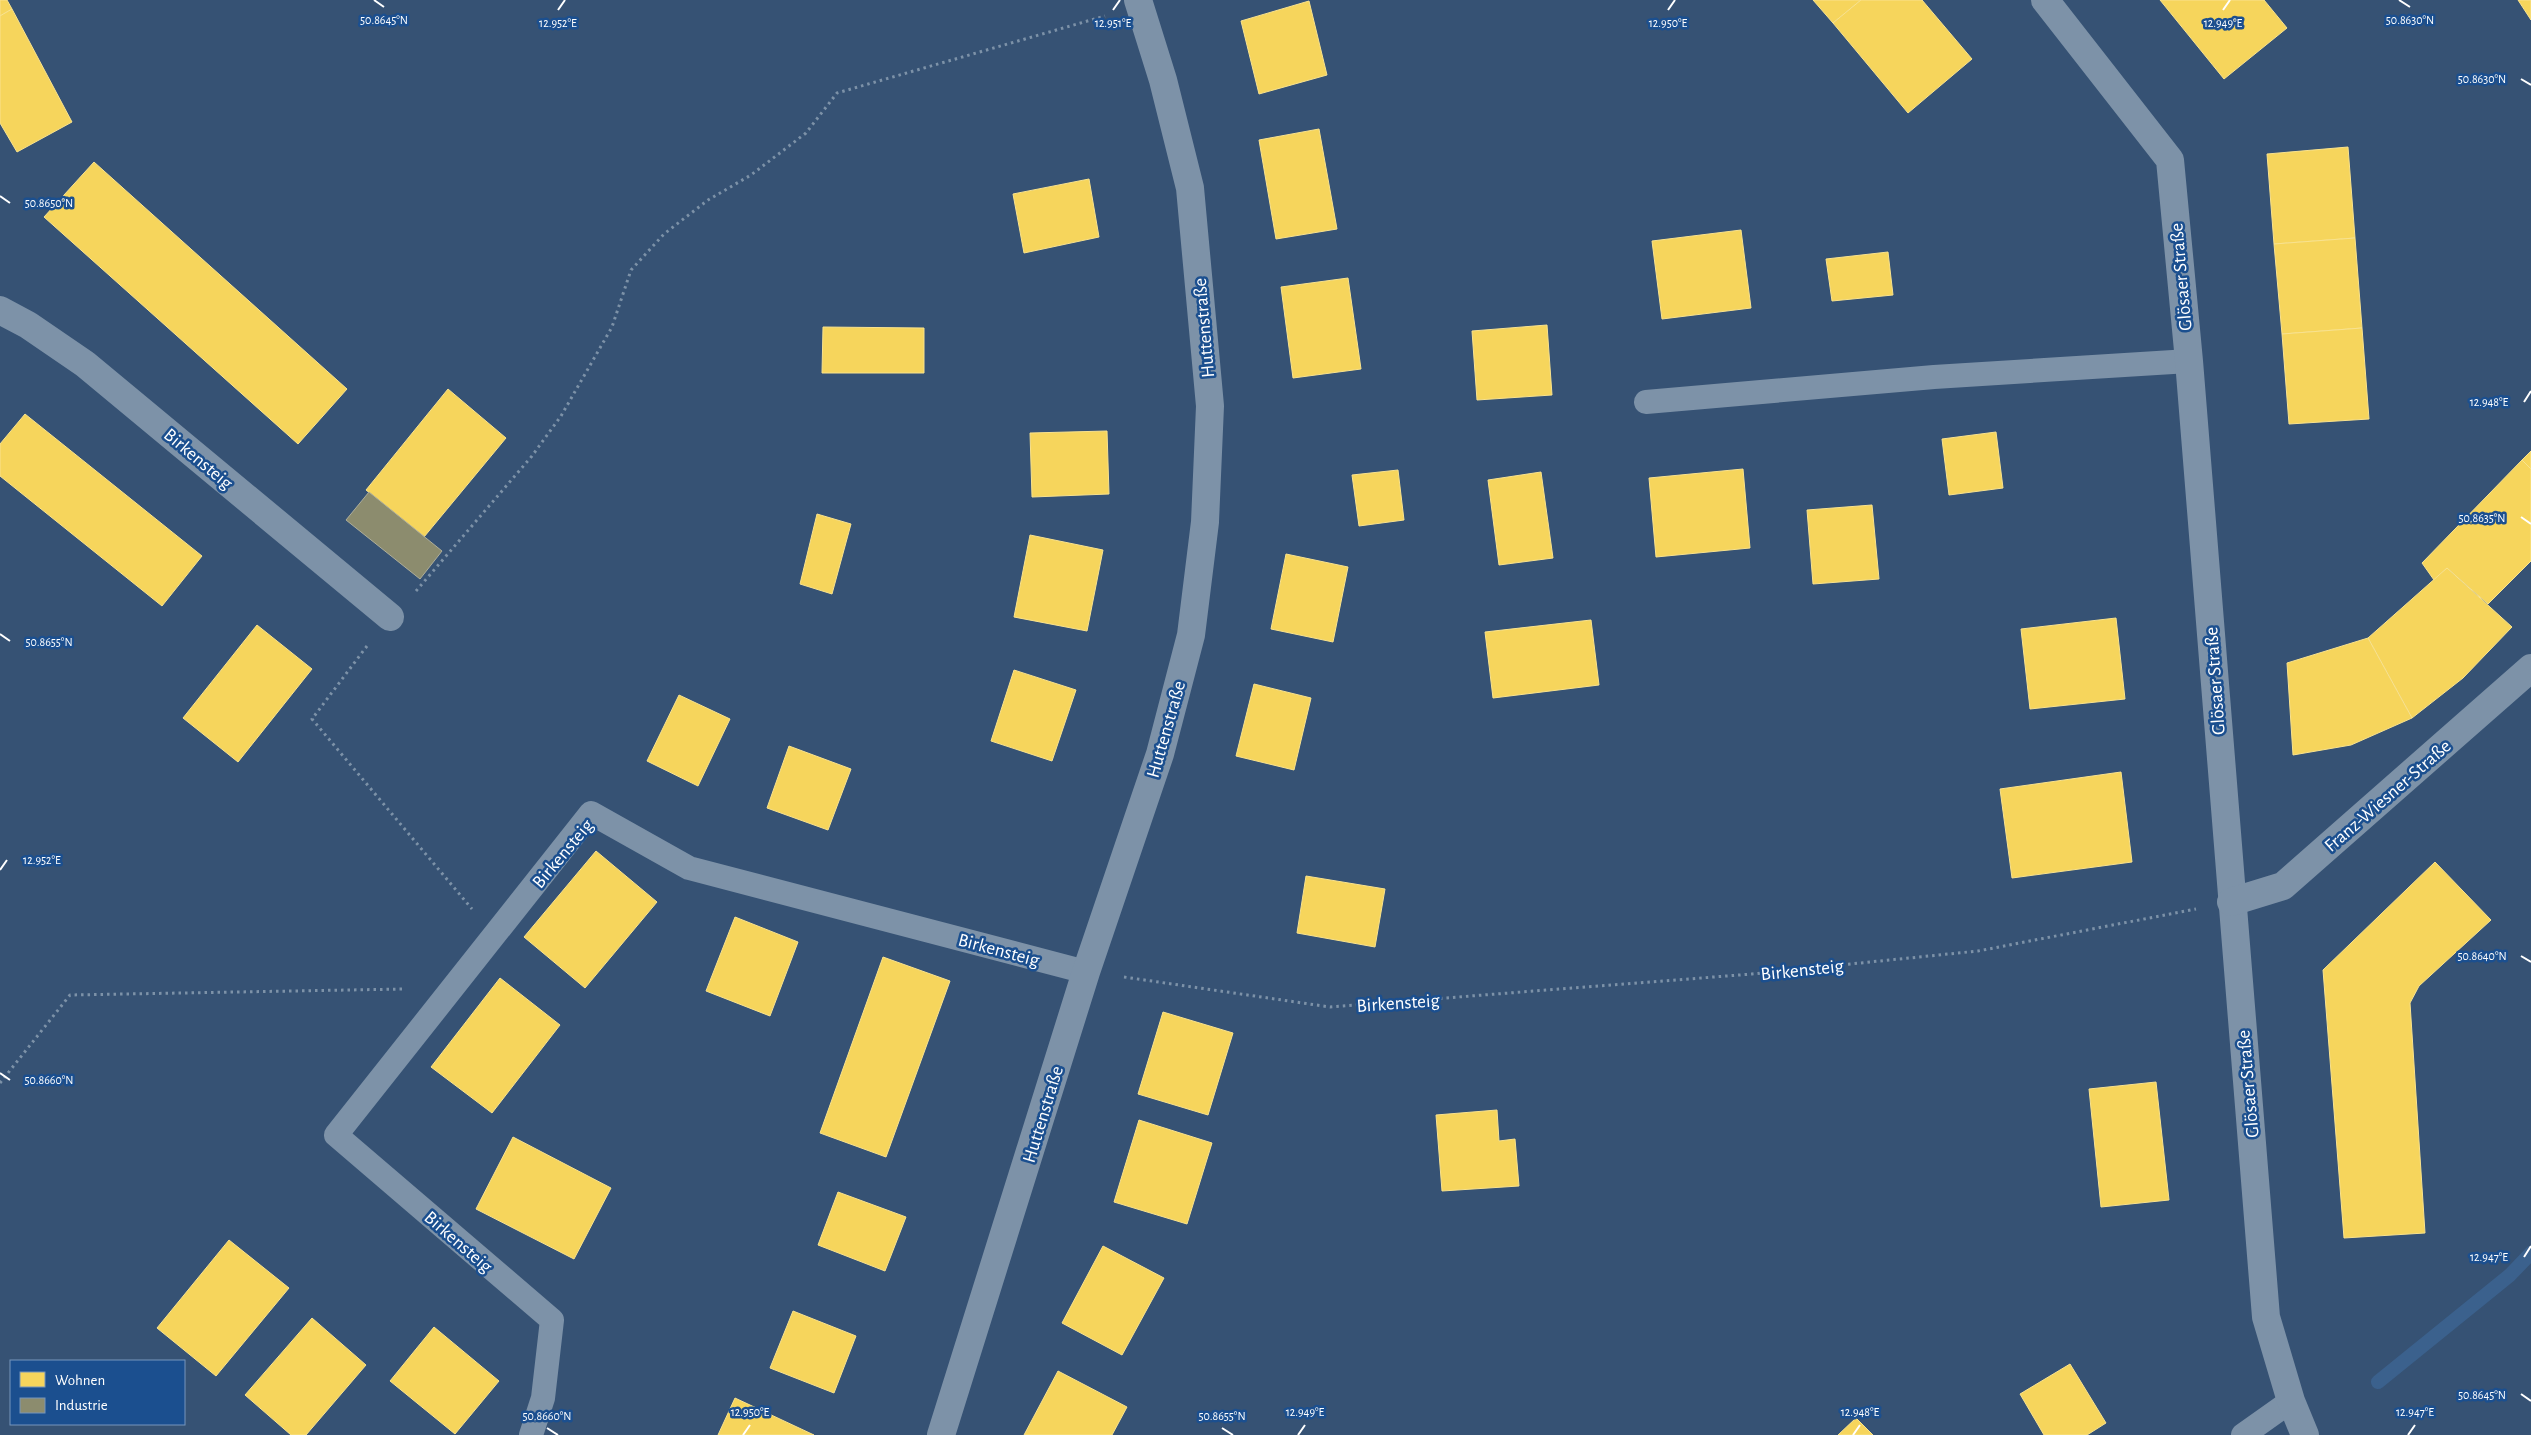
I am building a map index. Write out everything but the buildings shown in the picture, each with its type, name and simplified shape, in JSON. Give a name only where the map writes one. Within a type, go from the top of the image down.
[{"type":"street","name":"Glösaer Straße","points":[[2045,0],[2170,160],[2189,361],[2231,902],[2266,1317],[2291,1401],[2305,1435]]},
{"type":"street","name":"Huttenstraße","points":[[941,1435],[1086,972],[1160,754],[1191,635],[1205,522],[1210,406],[1190,188],[1163,80],[1140,4]]},
{"type":"street","name":"Birkensteig","points":[[0,310],[28,325],[85,364],[390,617]]},
{"type":"street","name":"Franz-Wiesner-Straße","points":[[2231,902],[2283,886],[2531,668]]},
{"type":"lane","points":[[1646,402],[1934,378],[2189,361]]},
{"type":"lane","name":"Birkensteig","points":[[531,1435],[543,1398],[552,1320],[336,1135],[592,813],[689,868],[1086,972]]},
{"type":"lane","points":[[2243,1435],[2291,1401]]},
{"type":"path","points":[[494,936],[312,719],[390,617],[412,597],[532,456],[561,416],[612,327],[631,270],[664,234],[708,200],[751,175],[806,133],[837,93],[1140,4]]},
{"type":"path","name":"Birkensteig","points":[[1086,972],[1330,1007],[1742,975],[1978,951],[2231,902]]},
{"type":"path","points":[[0,1083],[70,995],[410,989]]},
{"type":"waterway","points":[[2378,1382],[2510,1275],[2531,1253]]}]
